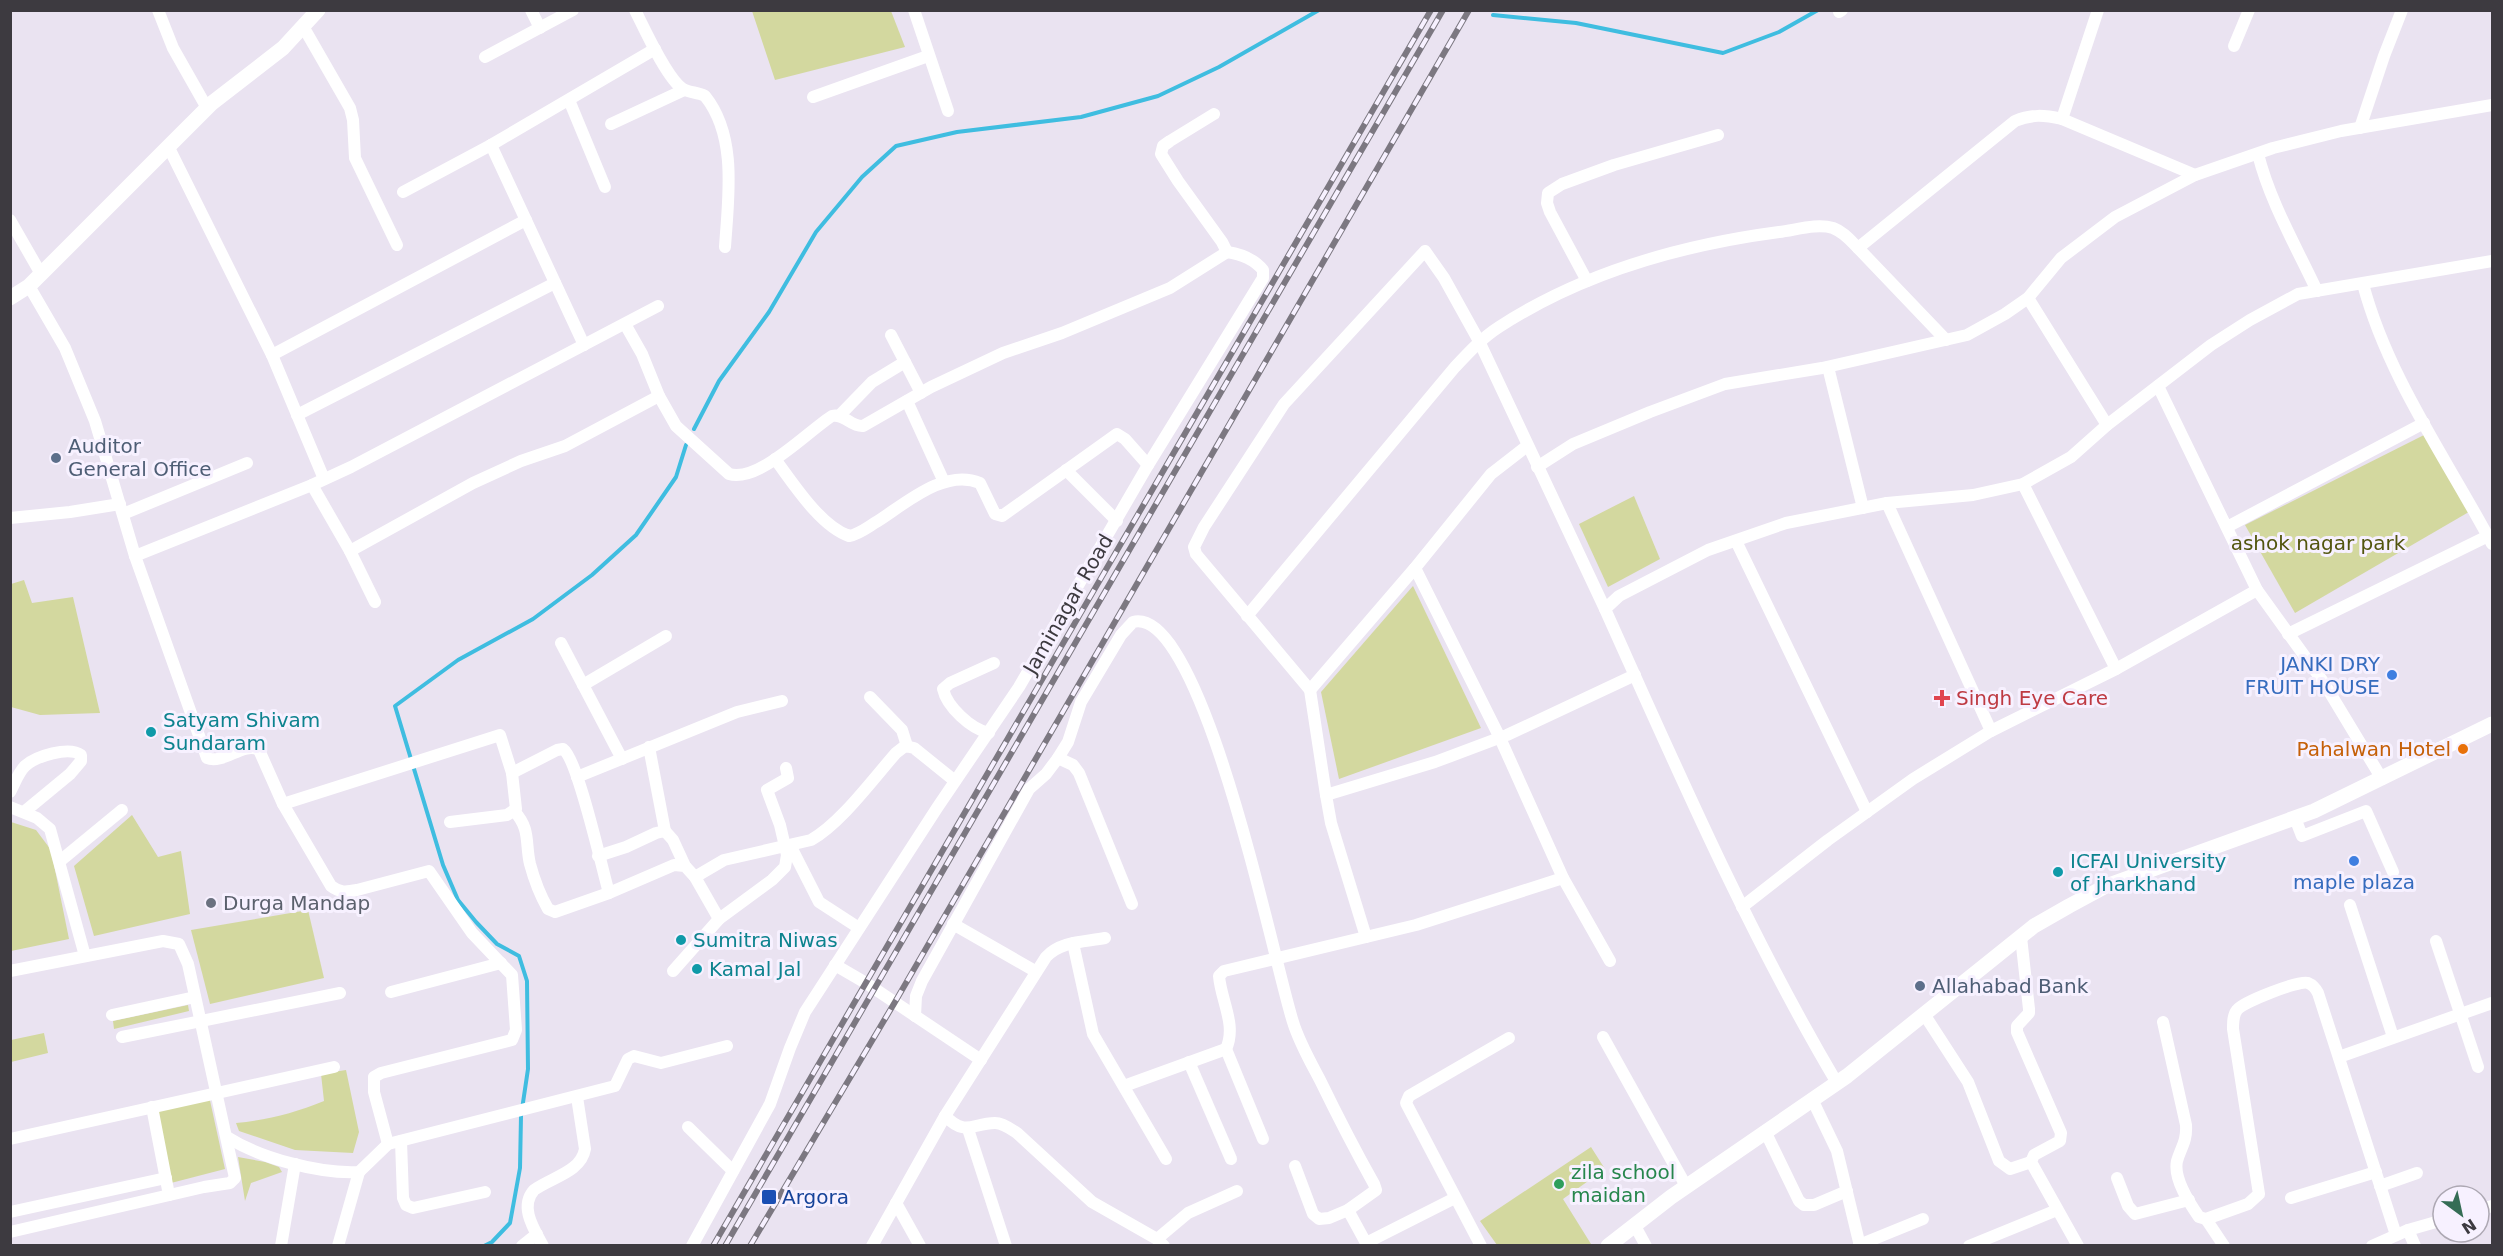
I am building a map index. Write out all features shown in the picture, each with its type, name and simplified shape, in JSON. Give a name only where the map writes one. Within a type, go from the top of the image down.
[{"type":"street","points":[[158,10],[173,48],[207,108]]},
{"type":"street","points":[[10,298],[29,286],[207,108],[283,48],[318,10]]},
{"type":"street","points":[[531,10],[540,28]]},
{"type":"street","points":[[485,57],[573,10]]},
{"type":"street","points":[[635,10],[655,49],[676,82],[684,90]]},
{"type":"street","points":[[914,10],[948,111]]},
{"type":"street","points":[[2062,119],[2098,10]]},
{"type":"street","points":[[2234,46],[2249,10]]},
{"type":"street","points":[[2360,128],[2402,10]]},
{"type":"street","points":[[304,27],[350,108],[355,158],[397,245]]},
{"type":"street","points":[[403,192],[491,145],[655,49]]},
{"type":"street","points":[[813,97],[928,56]]},
{"type":"street","points":[[611,124],[684,90],[702,93],[709,100],[724,139],[729,183],[725,247]]},
{"type":"street","points":[[569,100],[605,187]]},
{"type":"street","points":[[1537,467],[1573,444],[1725,384],[1828,367],[1967,335],[2028,298],[2061,258],[2115,217],[2195,175],[2258,154],[2360,128],[2493,105]]},
{"type":"street","points":[[840,415],[859,427],[921,393],[1017,347],[1062,333],[1170,288],[1227,252],[1161,154],[1163,146],[1214,114]]},
{"type":"street","points":[[1858,248],[2015,121],[2028,116],[2042,115],[2062,119],[2195,175]]},
{"type":"street","points":[[1587,281],[1550,212],[1547,203],[1548,194],[1562,184],[1614,165],[1718,135]]},
{"type":"street","points":[[491,145],[584,345]]},
{"type":"street","points":[[168,146],[272,355],[324,479]]},
{"type":"street","points":[[2258,154],[2262,172],[2278,211],[2317,291]]},
{"type":"street","points":[[10,220],[41,274]]},
{"type":"street","points":[[272,355],[526,220]]},
{"type":"street","points":[[1247,616],[1479,341],[1528,310],[1587,281],[1673,252],[1755,235],[1821,226],[1844,233],[1946,340]]},
{"type":"street","points":[[1366,938],[1331,823],[1310,690],[1196,554],[1194,547],[1204,527],[1284,404],[1425,251],[1444,278],[1479,341],[1605,609],[1722,867],[1787,996],[1837,1083]]},
{"type":"street","name":"Jaminagar Road","points":[[692,1245],[770,1104],[801,1021],[859,928],[989,733],[1053,632],[1148,465],[1264,274],[1258,264],[1248,258],[1227,252]]},
{"type":"street","points":[[1605,609],[1619,596],[1708,550],[1786,524],[1887,503],[1973,495],[2023,484],[2071,457],[2107,425],[2211,345],[2250,320],[2298,294],[2493,261]]},
{"type":"street","points":[[297,416],[555,283]]},
{"type":"street","points":[[2288,634],[2490,540],[2424,423],[2384,346],[2363,284]]},
{"type":"street","points":[[29,286],[65,348],[95,421],[135,556],[207,758],[215,759],[256,748],[283,804],[331,886],[336,890],[345,892],[357,890],[429,871],[464,923],[512,975],[516,1030],[514,1038],[503,1043],[376,1075],[373,1082],[374,1092],[395,1142],[406,1205],[413,1208],[485,1192]]},
{"type":"street","points":[[2028,298],[2107,425]]},
{"type":"street","points":[[135,556],[312,485],[658,306]]},
{"type":"street","points":[[625,324],[642,354],[659,396],[682,433],[729,474],[734,475],[755,470],[775,459],[828,418],[840,415],[872,382],[905,362]]},
{"type":"street","points":[[891,335],[921,393]]},
{"type":"street","points":[[1828,367],[1863,508]]},
{"type":"street","points":[[2158,386],[2257,590],[2324,683],[2382,779]]},
{"type":"street","points":[[350,551],[473,483],[521,461],[565,446],[659,396]]},
{"type":"street","points":[[907,401],[944,482]]},
{"type":"street","points":[[2227,527],[2424,423]]},
{"type":"street","points":[[775,459],[813,507],[834,527],[849,536],[858,533],[944,482],[964,479],[980,483],[995,514],[1002,516],[1117,434],[1125,439],[1148,465]]},
{"type":"street","points":[[1310,690],[1415,568],[1491,474],[1527,446]]},
{"type":"street","points":[[10,518],[121,509],[247,464]]},
{"type":"street","points":[[1066,470],[1117,520]]},
{"type":"street","points":[[2023,484],[2116,669]]},
{"type":"street","points":[[312,485],[350,551],[375,602]]},
{"type":"street","points":[[1887,503],[1991,731]]},
{"type":"street","points":[[1736,541],[1867,812]]},
{"type":"street","points":[[1415,568],[1500,738],[1563,878],[1610,962]]},
{"type":"street","points":[[1742,907],[1913,779],[1991,731],[2116,669],[2257,590]]},
{"type":"street","points":[[915,1016],[916,996],[922,981],[1029,789],[1046,774],[1068,742],[1081,702],[1121,635],[1127,627],[1137,621],[1145,622],[1154,627],[1176,652],[1217,742],[1293,1023],[1376,1190],[1348,1210],[1319,1220],[1313,1214],[1294,1166]]},
{"type":"street","points":[[583,684],[666,636]]},
{"type":"street","points":[[561,643],[622,759]]},
{"type":"street","points":[[989,733],[980,731],[965,718],[946,698],[943,689],[950,683],[994,663]]},
{"type":"street","points":[[1326,795],[1435,762],[1500,738],[1635,675]]},
{"type":"street","points":[[870,696],[902,730],[907,746]]},
{"type":"street","points":[[578,777],[737,712],[782,701]]},
{"type":"street","points":[[1608,1245],[1686,1186],[1837,1083],[2021,937],[2069,906],[2106,886],[2295,818],[2382,779],[2493,724]]},
{"type":"street","points":[[283,804],[500,735],[512,773],[516,804],[514,811]]},
{"type":"street","points":[[695,878],[724,860],[811,840],[821,834],[896,753],[907,746],[914,748],[955,781]]},
{"type":"street","points":[[649,747],[665,831],[674,840],[685,866],[695,878],[719,919]]},
{"type":"street","points":[[512,773],[561,749],[566,750],[578,777],[609,893]]},
{"type":"street","points":[[10,792],[19,775],[31,762],[69,751],[75,751],[81,755],[81,761],[70,774],[24,812]]},
{"type":"street","points":[[1058,758],[1073,765],[1079,773],[1131,904]]},
{"type":"street","points":[[786,768],[788,778],[767,790],[788,846],[819,903],[859,928]]},
{"type":"street","points":[[10,807],[37,818],[50,829],[85,956]]},
{"type":"street","points":[[60,861],[122,810]]},
{"type":"street","points":[[514,811],[524,823],[530,862],[536,882],[550,911],[559,911],[609,893],[674,865],[685,866]]},
{"type":"street","points":[[450,822],[514,811]]},
{"type":"street","points":[[2295,818],[2302,836],[2366,811],[2393,872]]},
{"type":"street","points":[[598,856],[665,831]]},
{"type":"street","points":[[673,971],[719,919],[781,872],[787,861],[788,846]]},
{"type":"street","points":[[1124,1086],[1226,1048],[1230,1040],[1231,1029],[1219,976],[1224,971],[1416,925],[1563,878]]},
{"type":"street","points":[[2350,905],[2393,1036]]},
{"type":"street","points":[[953,924],[1035,971]]},
{"type":"street","points":[[2021,937],[2029,1013],[2017,1026],[2017,1032],[2061,1133],[2060,1141],[2034,1155],[2031,1162]]},
{"type":"street","points":[[872,1245],[945,1116],[1035,971],[1054,949],[1073,943],[1105,938]]},
{"type":"street","points":[[2436,941],[2478,1067]]},
{"type":"street","points":[[10,971],[163,942],[175,942],[184,952],[215,1094],[227,1137],[234,1180],[10,1232]]},
{"type":"street","points":[[1073,943],[1094,1034],[1166,1159]]},
{"type":"street","points":[[391,992],[501,963]]},
{"type":"street","points":[[836,965],[915,1016],[979,1062]]},
{"type":"street","points":[[2163,1022],[2186,1125],[2187,1139],[2178,1160],[2177,1170],[2189,1200],[2199,1217],[2206,1219],[2248,1204],[2259,1194],[2233,1029],[2237,1010],[2246,1003],[2307,982],[2318,993],[2380,1186],[2402,1232],[2415,1245]]},
{"type":"street","points":[[122,1037],[200,1019],[340,993]]},
{"type":"street","points":[[112,1015],[195,997]]},
{"type":"street","points":[[2339,1057],[2393,1036],[2493,1003]]},
{"type":"street","points":[[1924,1014],[1968,1082],[1999,1161],[2010,1168],[2031,1162]]},
{"type":"street","points":[[1603,1037],[1686,1186]]},
{"type":"street","points":[[1481,1245],[1406,1103],[1409,1096],[1509,1038]]},
{"type":"street","points":[[338,1245],[359,1172],[395,1142],[615,1086],[628,1059],[634,1056],[661,1063],[727,1047]]},
{"type":"street","points":[[1226,1048],[1263,1139]]},
{"type":"street","points":[[1189,1062],[1231,1159]]},
{"type":"street","points":[[10,1139],[334,1067]]},
{"type":"street","points":[[522,1245],[540,1240],[529,1216],[527,1205],[530,1194],[573,1168],[584,1157],[585,1149],[577,1097]]},
{"type":"street","points":[[1812,1099],[1837,1150],[1859,1245],[1923,1219]]},
{"type":"street","points":[[152,1107],[169,1195]]},
{"type":"street","points":[[945,1116],[953,1124],[968,1129],[997,1123],[1006,1126],[1092,1202],[1160,1242],[1188,1213],[1237,1191]]},
{"type":"street","points":[[688,1127],[733,1171]]},
{"type":"street","points":[[968,1129],[1006,1245]]},
{"type":"street","points":[[1765,1131],[1799,1201],[1804,1205],[1814,1205],[1847,1191]]},
{"type":"street","points":[[227,1137],[248,1150],[295,1164],[343,1172],[359,1172]]},
{"type":"street","points":[[2031,1162],[2078,1245]]},
{"type":"street","points":[[281,1245],[295,1164]]},
{"type":"street","points":[[2291,1198],[2376,1172]]},
{"type":"street","points":[[2380,1186],[2417,1173]]},
{"type":"street","points":[[10,1212],[166,1178]]},
{"type":"street","points":[[2117,1178],[2128,1206],[2135,1214],[2189,1200]]},
{"type":"street","points":[[1348,1210],[1363,1244],[1455,1198]]},
{"type":"street","points":[[896,1203],[920,1245]]},
{"type":"street","points":[[1969,1245],[2057,1210]]},
{"type":"street","points":[[2206,1219],[2224,1245]]},
{"type":"street","points":[[1634,1224],[1646,1245]]},
{"type":"street","points":[[2372,1245],[2402,1232],[2431,1224]]},
{"type":"green space","points":[[752,11],[891,11],[905,47],[775,80]]},
{"type":"green space","name":"ashok nagar park","points":[[2428,433],[2474,509],[2295,613],[2245,525]]},
{"type":"green space","points":[[1634,496],[1660,559],[1608,587],[1579,524]]},
{"type":"green space","points":[[24,580],[32,603],[73,597],[100,713],[40,715],[11,707],[11,584]]},
{"type":"green space","points":[[1413,586],[1481,728],[1339,779],[1321,692]]},
{"type":"green space","points":[[132,815],[158,857],[181,851],[190,914],[94,936],[74,866]]},
{"type":"green space","points":[[11,822],[36,830],[51,850],[69,939],[11,951]]},
{"type":"green space","points":[[308,910],[324,978],[210,1004],[191,930]]},
{"type":"green space","points":[[188,1005],[189,1011],[114,1029],[113,1021]]},
{"type":"green space","points":[[44,1033],[48,1053],[11,1062],[11,1040]]},
{"type":"green space","points":[[346,1070],[359,1132],[353,1153],[295,1150],[239,1131],[236,1123],[281,1115],[324,1101],[321,1074]]},
{"type":"green space","points":[[209,1096],[225,1169],[171,1183],[155,1110]]},
{"type":"green space","name":"zila school maidan","points":[[1591,1147],[1605,1169],[1563,1199],[1591,1244],[1497,1245],[1480,1221]]},
{"type":"green space","points":[[238,1157],[265,1162],[279,1167],[282,1172],[251,1183],[245,1201]]},
{"type":"waterway","points":[[694,429],[719,381],[769,312],[816,232],[862,177],[896,146],[957,132],[1081,117],[1158,96],[1219,67],[1319,10]]},
{"type":"waterway","points":[[1493,15],[1576,23],[1723,53],[1779,32],[1818,10]]},
{"type":"waterway","points":[[484,1246],[492,1242],[510,1223],[520,1168],[521,1116],[528,1069],[527,981],[519,956],[497,944],[458,900],[443,865],[395,706],[458,660],[533,619],[592,575],[636,535],[676,477],[686,445]]},
{"type":"railway","points":[[713,1246],[1431,10]]},
{"type":"railway","points":[[725,1246],[1443,10]]},
{"type":"railway","points":[[750,1246],[895,1002],[1469,10]]},
{"type":"place","name":"Auditor General Office","points":[[56,458]]},
{"type":"place","name":"JANKI DRY FRUIT HOUSE","points":[[2392,675]]},
{"type":"place","name":"Singh Eye Care","points":[[1942,698]]},
{"type":"place","name":"Satyam Shivam Sundaram","points":[[151,732]]},
{"type":"place","name":"Pahalwan Hotel","points":[[2463,749]]},
{"type":"place","name":"maple plaza","points":[[2354,861]]},
{"type":"place","name":"ICFAI University of jharkhand","points":[[2058,872]]},
{"type":"place","name":"Durga Mandap","points":[[211,903]]},
{"type":"place","name":"Sumitra Niwas","points":[[681,940]]},
{"type":"place","name":"Kamal Jal","points":[[697,969]]},
{"type":"place","name":"Allahabad Bank","points":[[1920,986]]},
{"type":"place","name":"zila school maidan","points":[[1559,1184]]},
{"type":"place","name":"Argora","points":[[769,1197]]}]
